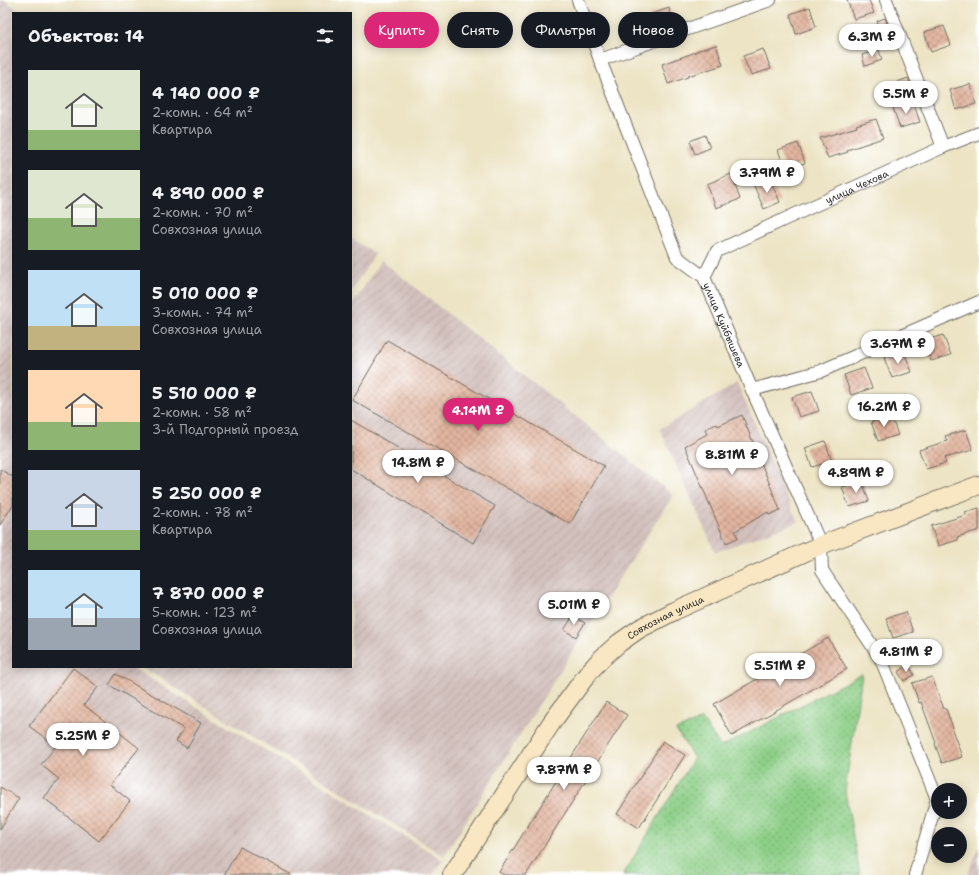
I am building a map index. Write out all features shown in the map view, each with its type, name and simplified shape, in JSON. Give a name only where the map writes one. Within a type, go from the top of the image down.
[{"type":"street","name":"улица Куйбышева","points":[[578,0],[677,257],[704,277],[752,390],[821,545]]},
{"type":"street","points":[[600,60],[770,0]]},
{"type":"street","points":[[886,0],[943,147]]},
{"type":"street","name":"улица Чехова","points":[[704,277],[717,251],[943,147],[979,133]]},
{"type":"street","points":[[752,390],[821,370],[979,302]]},
{"type":"street","name":"Совхозная улица","points":[[452,875],[552,722],[589,672],[619,643],[674,611],[821,545],[979,485]]},
{"type":"street","points":[[821,545],[822,570],[881,659],[937,799],[916,875]]},
{"type":"shaded area","points":[[0,0],[4,0],[22,12],[12,12],[12,668],[133,668],[443,860],[433,875],[0,875]]},
{"type":"shaded area","points":[[352,239],[375,254],[352,289]]},
{"type":"shaded area","points":[[381,260],[673,495],[444,856],[144,668],[352,668],[352,305]]},
{"type":"shaded area","points":[[737,383],[798,522],[715,552],[660,429]]},
{"type":"shaded area","points":[[979,846],[979,875],[968,875]]},
{"type":"green space","points":[[862,674],[845,791],[860,875],[623,875],[694,758],[676,730],[702,719],[721,747]]},
{"type":"building","points":[[847,0],[869,0],[874,13],[854,19]]},
{"type":"building","points":[[810,7],[816,27],[796,34],[790,14]]},
{"type":"building","points":[[669,8],[670,12],[658,12]]},
{"type":"building","points":[[885,18],[892,36],[885,39],[877,21]]},
{"type":"building","points":[[944,26],[951,45],[931,52],[924,32]]},
{"type":"building","points":[[716,45],[723,65],[668,84],[662,64]]},
{"type":"building","points":[[763,49],[771,69],[751,75],[743,56]]},
{"type":"building","points":[[879,50],[882,60],[865,66],[862,55]]},
{"type":"building","points":[[908,78],[915,95],[903,99],[897,82]]},
{"type":"building","points":[[970,84],[976,104],[956,110],[950,90]]},
{"type":"building","points":[[913,102],[920,122],[900,128],[893,108]]},
{"type":"building","points":[[876,119],[883,138],[828,158],[820,138],[857,127],[856,125]]},
{"type":"building","points":[[705,135],[710,148],[695,154],[690,141]]},
{"type":"building","points":[[798,143],[805,163],[785,169],[778,150]]},
{"type":"building","points":[[731,174],[740,199],[716,208],[707,184]]},
{"type":"building","points":[[770,179],[780,202],[764,209],[754,186]]},
{"type":"building","points":[[943,335],[951,355],[931,361],[923,341]]},
{"type":"building","points":[[387,340],[604,466],[570,524],[352,400]]},
{"type":"building","points":[[904,352],[912,372],[892,378],[884,358]]},
{"type":"building","points":[[864,368],[872,388],[851,395],[844,375]]},
{"type":"building","points":[[812,391],[819,411],[799,417],[792,397]]},
{"type":"building","points":[[742,415],[780,510],[769,515],[768,512],[735,531],[738,538],[726,543],[685,446],[707,434],[705,429],[717,424],[718,426]]},
{"type":"building","points":[[891,416],[898,435],[878,441],[871,422]]},
{"type":"building","points":[[352,421],[495,506],[473,543],[352,470]]},
{"type":"building","points":[[966,430],[973,450],[944,458],[946,463],[926,469],[919,450],[947,441],[945,436]]},
{"type":"building","points":[[825,441],[832,461],[812,467],[805,448]]},
{"type":"building","points":[[0,469],[12,476],[12,507],[0,525]]},
{"type":"building","points":[[862,481],[869,501],[849,507],[842,487]]},
{"type":"building","points":[[979,508],[979,530],[957,537],[958,540],[938,546],[931,526],[966,515],[965,512]]},
{"type":"building","points":[[906,612],[913,632],[893,638],[886,618]]},
{"type":"building","points":[[573,616],[585,623],[576,637],[564,630]]},
{"type":"building","points":[[828,638],[847,669],[732,736],[714,704]]},
{"type":"building","points":[[909,665],[914,675],[904,681],[898,672]]},
{"type":"building","points":[[73,668],[98,687],[84,705],[139,748],[110,785],[130,801],[99,841],[44,798],[59,779],[41,765],[56,746],[29,726]]},
{"type":"building","points":[[116,674],[201,723],[187,748],[176,741],[184,729],[109,685]]},
{"type":"building","points":[[932,677],[944,709],[946,709],[962,757],[942,763],[921,702],[919,703],[912,683]]},
{"type":"building","points":[[606,702],[627,715],[526,875],[504,875],[499,872]]},
{"type":"building","points":[[663,741],[685,755],[639,828],[617,814]]},
{"type":"building","points":[[0,787],[19,798],[0,829]]},
{"type":"building","points":[[240,847],[292,875],[224,875]]}]
